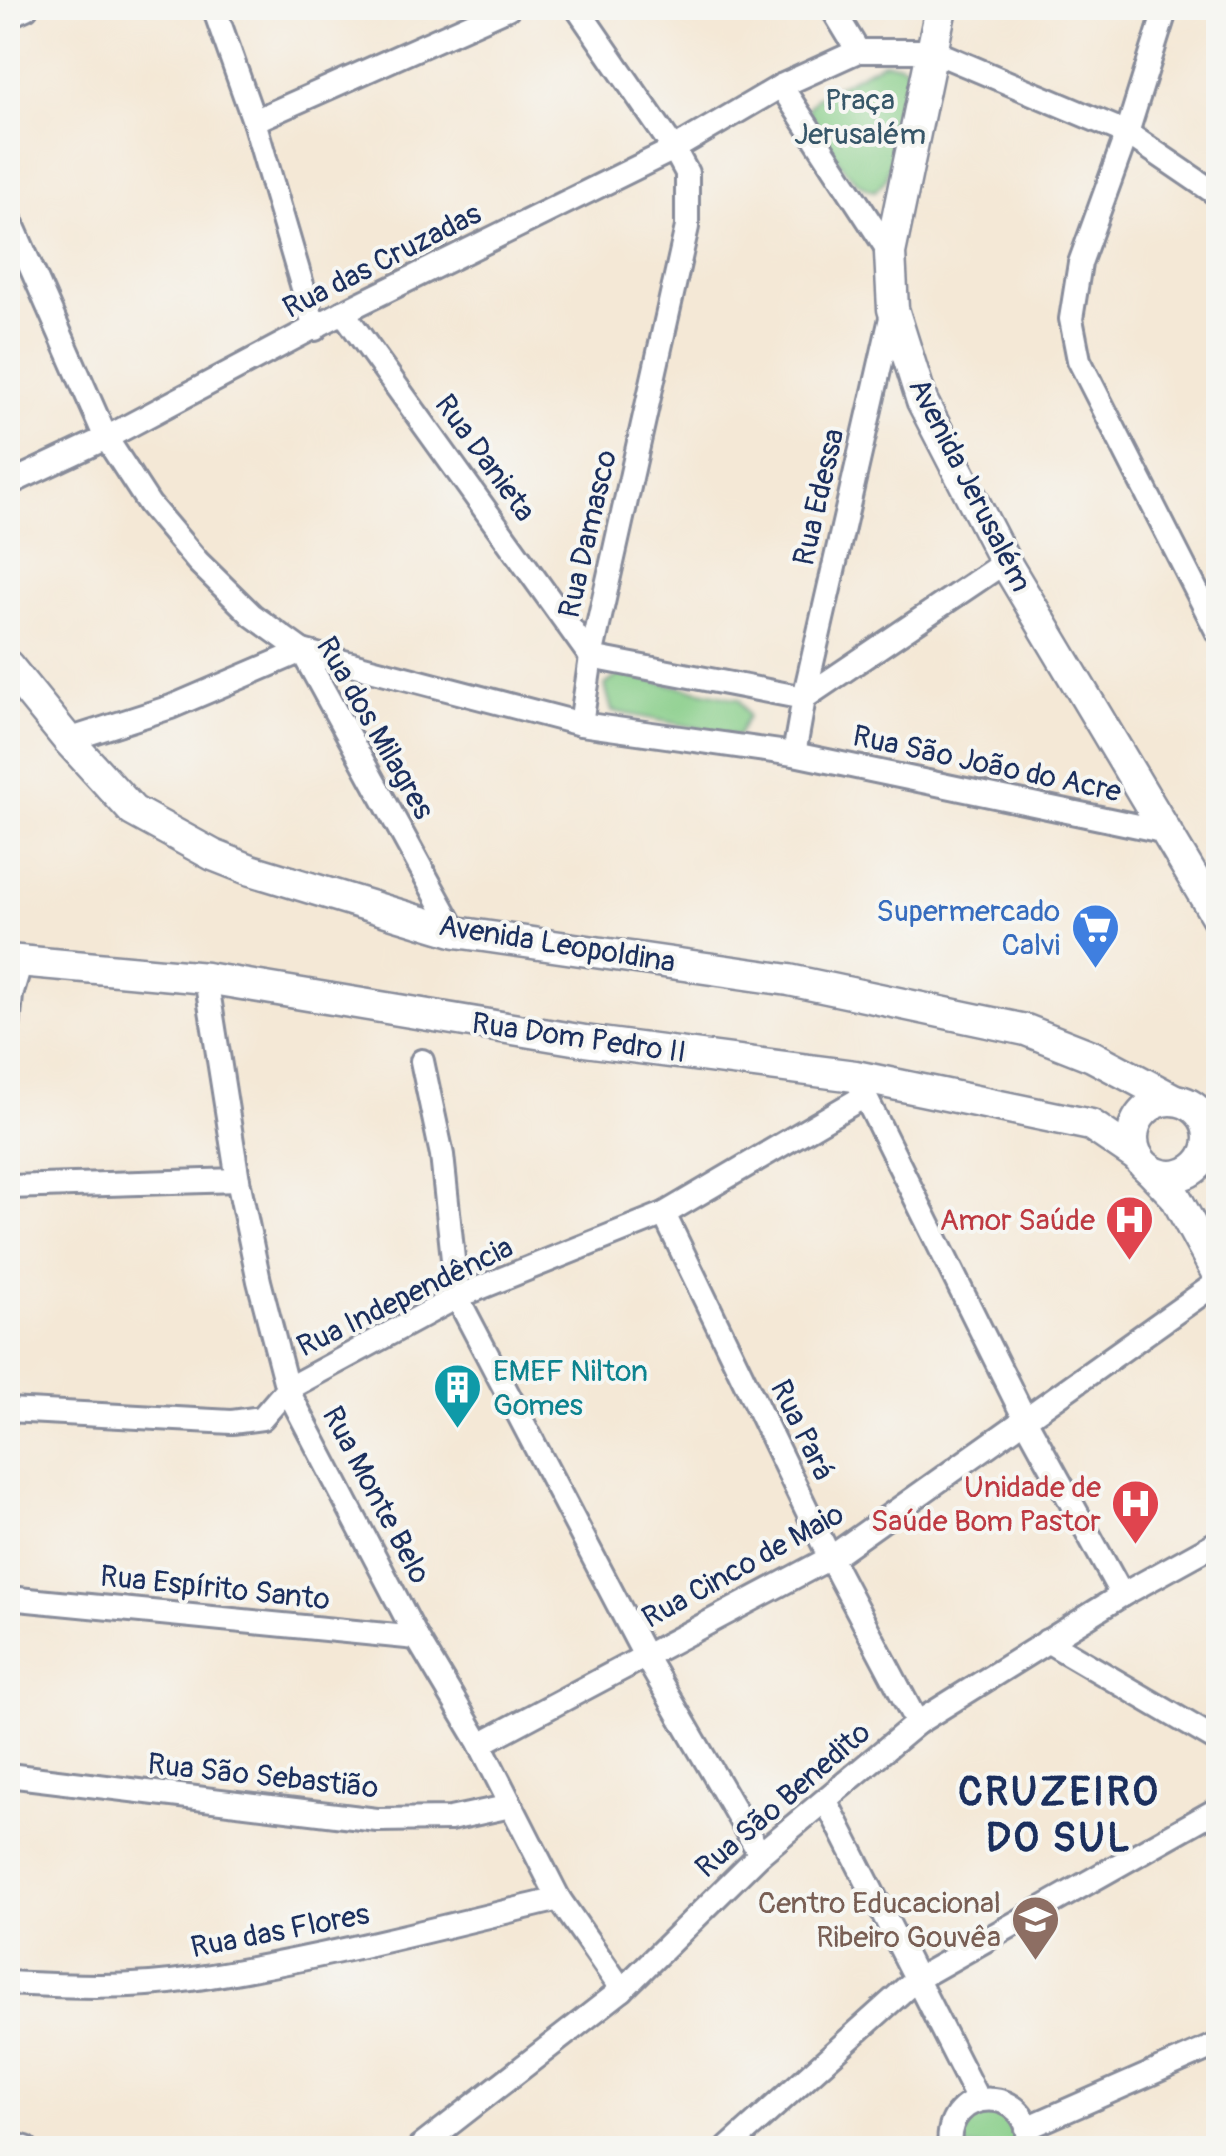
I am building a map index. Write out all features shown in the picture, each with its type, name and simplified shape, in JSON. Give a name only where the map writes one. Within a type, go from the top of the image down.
[{"type":"street","points":[[8,16],[26,8]]},
{"type":"street","points":[[214,8],[254,121],[314,329]]},
{"type":"street","points":[[254,121],[508,8]]},
{"type":"street","name":"Rua Damasco","points":[[577,8],[687,174],[687,227],[592,658],[581,724]]},
{"type":"street","points":[[832,8],[858,50]]},
{"type":"street","name":"Avenida Jerusalém","points":[[941,8],[890,253],[893,309],[922,401],[1005,562],[1218,919]]},
{"type":"street","points":[[1166,8],[1127,134],[1080,263],[1071,318],[1079,360],[1218,633]]},
{"type":"street","name":"Rua das Cruzadas","points":[[8,484],[674,149],[781,86],[858,50],[933,51]]},
{"type":"street","points":[[933,51],[1127,134],[1218,195]]},
{"type":"street","points":[[781,86],[890,253]]},
{"type":"street","name":"Rua dos Milagres","points":[[8,215],[106,438],[150,504],[198,562],[252,615],[302,651],[456,932]]},
{"type":"street","name":"Rua Edessa","points":[[794,754],[893,309]]},
{"type":"street","name":"Rua Danieta","points":[[344,312],[592,658]]},
{"type":"street","points":[[592,658],[804,698],[1005,562]]},
{"type":"street","points":[[68,740],[171,707],[302,651],[581,724],[794,754]]},
{"type":"street","name":"Avenida Leopoldina","points":[[8,666],[133,811],[213,855],[251,870],[456,932],[789,980],[1026,1030],[1092,1056],[1174,1099]]},
{"type":"street","name":"Rua São João do Acre","points":[[794,754],[1167,832]]},
{"type":"street","points":[[8,1028],[14,961]]},
{"type":"street","name":"Rua Dom Pedro II","points":[[14,961],[206,978],[1091,1125],[1144,1163],[1175,1196],[1218,1278]]},
{"type":"street","name":"Rua Monte Belo","points":[[206,978],[238,1180],[258,1281],[287,1389],[560,1900],[622,1990]]},
{"type":"street","points":[[422,1061],[442,1155],[457,1298],[644,1654],[760,1854]]},
{"type":"street","points":[[859,1086],[1025,1420],[1122,1594]]},
{"type":"street","name":"Rua Independência","points":[[8,1410],[232,1422],[262,1418],[287,1389],[457,1298],[664,1214],[859,1086]]},
{"type":"street","points":[[1174,1099],[1194,1106],[1213,1129],[1206,1161],[1182,1175],[1168,1176],[1144,1163],[1133,1138],[1138,1119],[1152,1104],[1174,1099]]},
{"type":"street","points":[[8,1188],[238,1180]]},
{"type":"street","name":"Rua Pará","points":[[664,1214],[830,1558],[917,1724]]},
{"type":"street","name":"Rua Cinco de Maio","points":[[480,1744],[830,1558],[1218,1278]]},
{"type":"street","name":"Rua São Benedito","points":[[419,2148],[622,1990],[760,1854],[917,1724],[1122,1594],[1218,1542]]},
{"type":"street","name":"Rua Espírito Santo","points":[[8,1598],[417,1638]]},
{"type":"street","points":[[1047,1641],[1218,1741]]},
{"type":"street","name":"Rua São Sebastião","points":[[8,1775],[376,1820],[450,1819],[511,1806]]},
{"type":"street","points":[[826,1801],[978,2100]]},
{"type":"street","points":[[728,2148],[914,1980],[1218,1808]]},
{"type":"street","name":"Rua das Flores","points":[[8,1982],[76,1987],[188,1980],[381,1942],[560,1900]]},
{"type":"street","points":[[950,2148],[954,2120],[960,2111],[978,2100],[1009,2104],[1020,2114],[1028,2138],[1218,2044]]},
{"type":"street","points":[[8,2143],[26,2148]]},
{"type":"green space","name":"Praça Jerusalém","points":[[883,62],[900,64],[911,71],[886,179],[875,191],[854,180],[807,109],[817,97]]},
{"type":"green space","points":[[620,674],[739,699],[748,716],[738,736],[612,711],[605,685]]},
{"type":"green space","points":[[999,2100],[1028,2148],[950,2148],[950,2129]]},
{"type":"place","name":"Supermercado Calvi","points":[[1095,970]]},
{"type":"place","name":"Amor Saúde","points":[[1130,1262]]},
{"type":"place","name":"EMEF Nilton Gomes","points":[[458,1430]]},
{"type":"place","name":"Unidade de Saúde Bom Pastor","points":[[1136,1546]]},
{"type":"place","name":"Centro Educacional Ribeiro Gouvêa","points":[[1036,1962]]},
{"type":"district","name":"CRUZEIRO DO SUL","points":[[1059,1815]]}]
